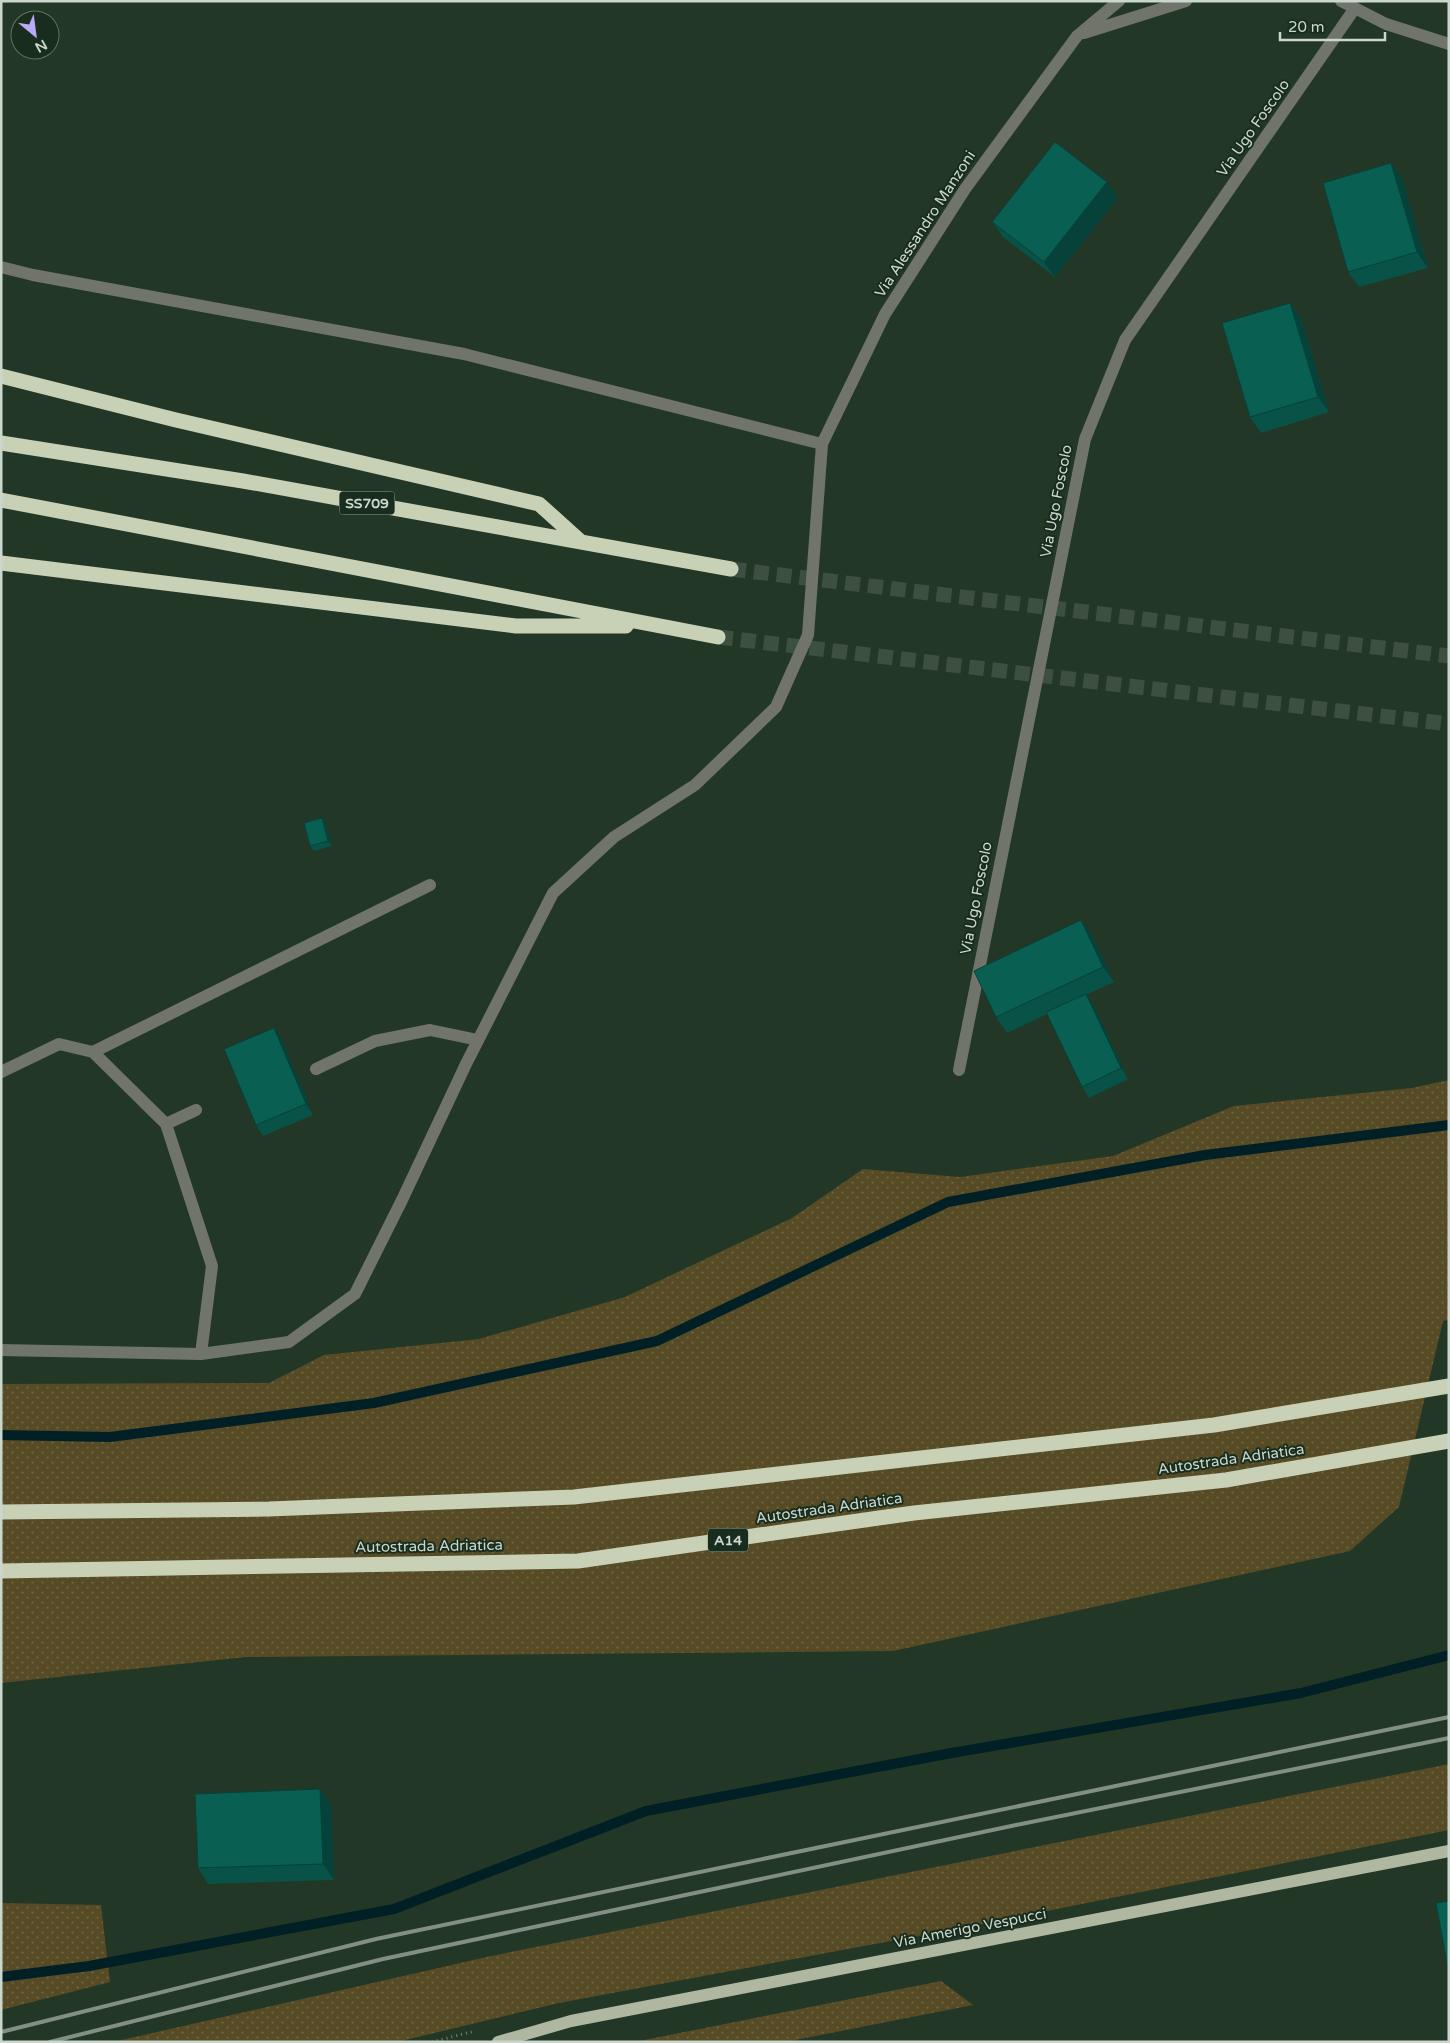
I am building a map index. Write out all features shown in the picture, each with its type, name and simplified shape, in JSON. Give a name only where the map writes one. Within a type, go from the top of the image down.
[{"type":"highway","name":"SS709","points":[[1,376],[176,420],[539,504],[579,540]]},
{"type":"highway","name":"SS709","points":[[1,444],[243,481],[732,569]]},
{"type":"highway","points":[[1,500],[718,637]]},
{"type":"highway","points":[[1,564],[516,626],[664,627]]},
{"type":"highway","points":[[1,1512],[269,1509],[574,1497],[1214,1425],[1449,1386]]},
{"type":"highway","name":"Autostrada Adriatica","points":[[1,1571],[578,1561],[914,1513],[1226,1480],[1449,1441]]},
{"type":"main road","name":"Via Amerigo Vespucci","points":[[498,2042],[581,2020],[1449,1851]]},
{"type":"street","name":"Via Alessandro Manzoni","points":[[822,444],[885,314],[965,189],[1077,36],[1119,1]]},
{"type":"street","points":[[1077,36],[1186,1]]},
{"type":"street","points":[[1341,1],[1386,24],[1449,44]]},
{"type":"street","name":"Via Ugo Foscolo","points":[[959,1070],[1085,439],[1125,340],[1355,8]]},
{"type":"street","points":[[1,267],[42,277],[464,354],[822,444],[808,635],[776,707],[695,784],[614,837],[553,893],[478,1040],[402,1200],[354,1294],[289,1342],[201,1354],[1,1350]]},
{"type":"street","points":[[93,1052],[430,885]]},
{"type":"street","points":[[316,1069],[375,1041],[430,1030],[478,1040]]},
{"type":"street","points":[[1,1072],[59,1044],[93,1052],[166,1124],[212,1266],[201,1354]]},
{"type":"street","points":[[166,1124],[196,1110]]},
{"type":"shaded area","points":[[1449,1080],[1449,1320],[1443,1321],[1399,1507],[1350,1551],[893,1651],[246,1657],[1,1683],[1,1384],[269,1383],[324,1355],[479,1339],[625,1297],[792,1218],[863,1169],[960,1177],[1113,1156],[1234,1106],[1412,1088]]},
{"type":"shaded area","points":[[1449,1764],[1449,1830],[993,1922],[559,2003],[397,2042],[113,2042],[491,1956]]},
{"type":"shaded area","points":[[1,1903],[101,1905],[110,1982],[1,2010]]},
{"type":"shaded area","points":[[941,1981],[973,2005],[785,2042],[634,2042]]},
{"type":"building","points":[[1055,142],[1107,182],[1044,262],[992,222]]},
{"type":"building","points":[[1391,163],[1417,252],[1348,272],[1323,183]]},
{"type":"building","points":[[1290,303],[1318,397],[1250,417],[1222,323]]},
{"type":"building","points":[[322,818],[328,841],[310,846],[304,823]]},
{"type":"building","points":[[1081,920],[1103,967],[996,1017],[974,971]]},
{"type":"building","points":[[1086,994],[1121,1068],[1082,1087],[1046,1012]]},
{"type":"building","points":[[274,1028],[306,1104],[256,1125],[224,1049]]},
{"type":"building","points":[[320,1789],[323,1864],[198,1868],[195,1794]]},
{"type":"building","points":[[1449,1901],[1449,1974],[1436,1903]]},
{"type":"waterway","points":[[1,1435],[110,1437],[374,1403],[657,1341],[948,1202],[1205,1155],[1449,1125]]},
{"type":"waterway","points":[[1,1977],[89,1966],[394,1909],[646,1811],[946,1754],[1301,1693],[1449,1655]]},
{"type":"tunnel","points":[[731,569],[1449,656]]},
{"type":"tunnel","points":[[718,637],[1449,724]]},
{"type":"railway","points":[[1,2032],[376,1939],[1449,1717]]},
{"type":"railway","points":[[50,2042],[383,1959],[1016,1825],[1449,1738]]}]
